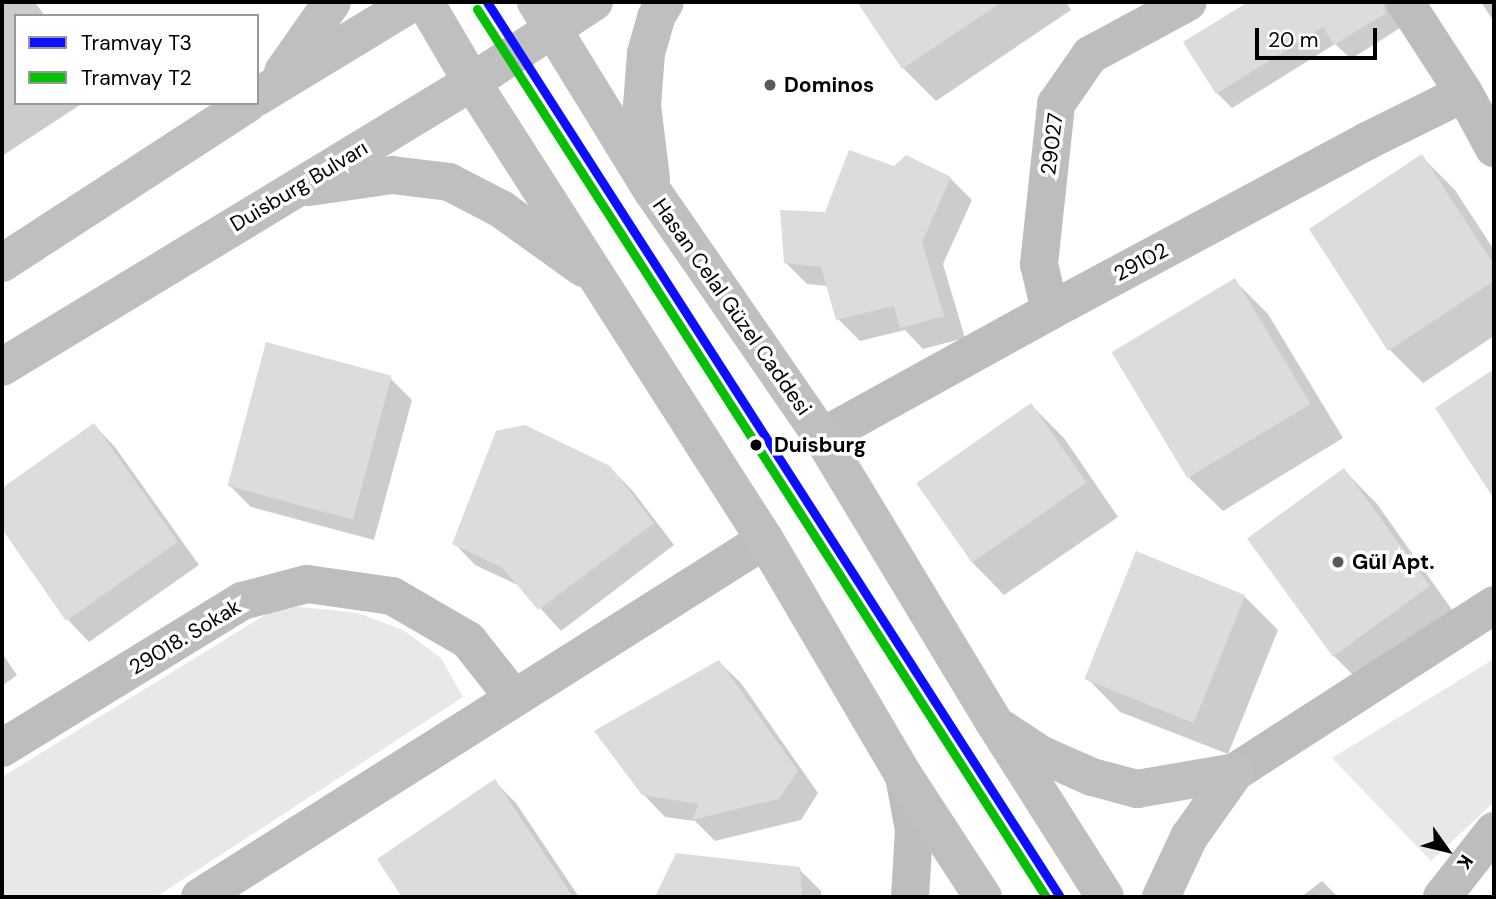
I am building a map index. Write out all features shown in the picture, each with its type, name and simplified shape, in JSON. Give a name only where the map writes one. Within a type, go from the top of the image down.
[{"type":"main road","points":[[259,96],[332,2]]},
{"type":"main road","points":[[259,96],[413,2]]},
{"type":"main road","points":[[425,2],[472,82],[765,540],[904,776],[983,897]]},
{"type":"main road","name":"Duisburg Bulvarı","points":[[2,368],[290,190],[472,82],[544,16],[594,2]]},
{"type":"main road","points":[[653,192],[642,106],[646,53],[656,17],[665,2]]},
{"type":"main road","name":"Hasan Celal Güzel Caddesi","points":[[544,16],[653,192],[822,437],[994,722],[1105,897]]},
{"type":"main road","points":[[2,263],[245,105]]},
{"type":"main road","points":[[290,190],[392,176],[449,182],[501,209],[600,281]]},
{"type":"main road","points":[[994,722],[1040,754],[1092,778],[1137,789],[1235,772]]},
{"type":"main road","points":[[1161,897],[1189,837],[1235,772]]},
{"type":"street","name":"29027","points":[[1050,311],[1039,264],[1056,104],[1090,55],[1188,2]]},
{"type":"street","points":[[1405,2],[1464,93],[1494,148]]},
{"type":"street","name":"29102","points":[[822,437],[1367,141],[1464,93]]},
{"type":"street","points":[[200,897],[765,540]]},
{"type":"street","name":"29018. Sokak","points":[[2,748],[242,601],[307,584],[392,596],[468,640],[514,698]]},
{"type":"street","points":[[1235,772],[1494,605]]},
{"type":"street","points":[[904,776],[914,830],[910,897]]},
{"type":"street","points":[[1442,897],[1494,831]]},
{"type":"shaded area","points":[[281,605],[358,613],[403,630],[441,658],[463,697],[156,897],[2,897],[2,777]]},
{"type":"shaded area","points":[[1494,659],[1494,802],[1431,861],[1332,758]]},
{"type":"building","points":[[857,2],[1002,2],[902,69]]},
{"type":"building","points":[[1248,2],[1383,2],[1386,13],[1334,45],[1323,27],[1216,94],[1183,42]]},
{"type":"building","points":[[849,150],[894,166],[906,155],[951,177],[922,242],[944,316],[900,328],[894,306],[836,320],[821,267],[784,263],[780,210],[825,212]]},
{"type":"building","points":[[1422,154],[1494,265],[1494,281],[1388,351],[1309,229]]},
{"type":"building","points":[[1235,278],[1311,404],[1187,478],[1112,352]]},
{"type":"building","points":[[266,342],[392,376],[353,520],[227,486]]},
{"type":"building","points":[[1494,369],[1494,499],[1435,408]]},
{"type":"building","points":[[1031,403],[1087,482],[972,563],[916,483]]},
{"type":"building","points":[[94,423],[178,542],[66,621],[2,529],[2,488]]},
{"type":"building","points":[[525,425],[610,466],[654,523],[538,610],[503,568],[452,544],[496,431]]},
{"type":"building","name":"Gül Apt.","points":[[1344,468],[1430,586],[1333,657],[1247,539]]},
{"type":"building","points":[[1136,551],[1245,595],[1194,723],[1084,679]]},
{"type":"building","points":[[719,660],[798,771],[779,799],[692,820],[699,804],[642,795],[594,731]]},
{"type":"building","points":[[495,779],[573,897],[402,897],[377,859]]},
{"type":"building","points":[[676,853],[800,867],[802,897],[655,897]]},
{"type":"tram line","name":"T3","points":[[487,2],[1060,897]]},
{"type":"tram line","name":"T2","points":[[477,9],[1046,897]]},
{"type":"place","name":"Dominos","points":[[770,85]]},
{"type":"place","name":"Duisburg","points":[[756,445]]},
{"type":"place","name":"Gül Apt.","points":[[1338,562]]}]
